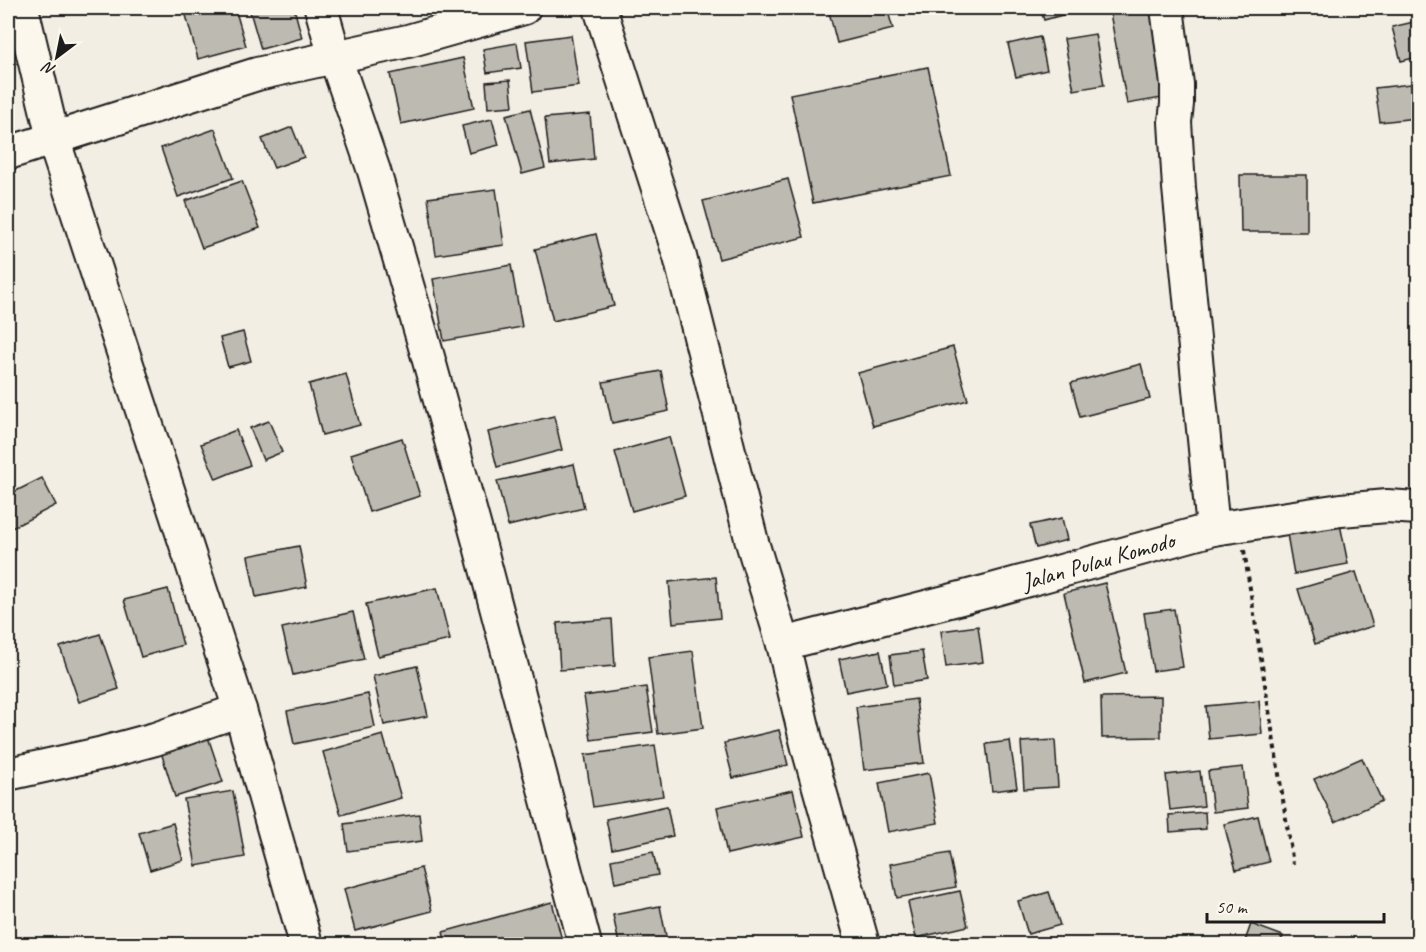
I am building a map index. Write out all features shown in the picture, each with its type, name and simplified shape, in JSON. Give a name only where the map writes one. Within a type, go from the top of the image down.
[{"type":"street","points":[[22,8],[53,138],[240,710],[306,945]]},
{"type":"street","points":[[321,8],[335,57],[374,171],[431,368],[585,945]]},
{"type":"street","points":[[8,153],[257,74],[408,41],[524,8]]},
{"type":"street","points":[[600,8],[680,257],[752,542],[783,644],[808,748],[863,945]]},
{"type":"street","points":[[1167,8],[1177,84],[1178,104],[1175,122],[1179,188],[1227,527]]},
{"type":"street","name":"Jalan Pulau Komodo","points":[[783,644],[1227,527],[1341,510],[1387,506],[1419,508]]},
{"type":"street","points":[[8,774],[155,739],[240,710]]},
{"type":"path","points":[[1227,527],[1293,864]]},
{"type":"building","points":[[8,8],[25,52],[8,58]]},
{"type":"building","points":[[131,8],[163,8],[133,14]]},
{"type":"building","points":[[184,8],[235,8],[246,46],[198,59]]},
{"type":"building","points":[[249,8],[294,8],[302,38],[261,49]]},
{"type":"building","points":[[828,8],[887,8],[893,29],[837,43]]},
{"type":"building","points":[[1040,8],[1088,8],[1044,20]]},
{"type":"building","points":[[1109,8],[1157,8],[1174,96],[1127,104]]},
{"type":"building","points":[[1418,21],[1418,57],[1401,61],[1392,27]]},
{"type":"building","points":[[1095,34],[1104,85],[1074,90],[1064,39]]},
{"type":"building","points":[[571,35],[579,86],[533,92],[526,41]]},
{"type":"building","points":[[1040,37],[1047,70],[1016,77],[1008,44]]},
{"type":"building","points":[[517,43],[521,68],[487,73],[483,49]]},
{"type":"building","points":[[463,58],[474,108],[401,124],[390,74]]},
{"type":"building","points":[[928,67],[951,176],[813,203],[790,94]]},
{"type":"building","points":[[510,80],[513,106],[488,108],[486,82]]},
{"type":"building","points":[[1411,84],[1416,118],[1380,122],[1375,88]]},
{"type":"building","points":[[530,109],[545,168],[522,174],[506,115]]},
{"type":"building","points":[[590,114],[594,159],[550,164],[545,118]]},
{"type":"building","points":[[492,119],[499,145],[469,153],[462,126]]},
{"type":"building","points":[[292,127],[304,157],[274,168],[262,139]]},
{"type":"building","points":[[215,129],[233,178],[178,197],[161,148]]},
{"type":"building","points":[[1240,175],[1307,175],[1307,232],[1241,232]]},
{"type":"building","points":[[788,179],[804,237],[719,259],[703,201]]},
{"type":"building","points":[[242,181],[260,228],[202,248],[185,201]]},
{"type":"building","points":[[496,189],[504,245],[436,255],[428,198]]},
{"type":"building","points":[[596,234],[614,306],[553,321],[535,249]]},
{"type":"building","points":[[511,265],[522,327],[444,341],[433,279]]},
{"type":"building","points":[[243,332],[251,361],[228,367],[220,338]]},
{"type":"building","points":[[953,347],[968,400],[873,426],[858,373]]},
{"type":"building","points":[[1141,364],[1150,399],[1080,417],[1071,383]]},
{"type":"building","points":[[661,371],[669,411],[612,423],[603,382]]},
{"type":"building","points":[[346,374],[360,425],[322,435],[309,384]]},
{"type":"building","points":[[554,416],[562,450],[497,467],[488,432]]},
{"type":"building","points":[[269,421],[282,452],[263,460],[250,428]]},
{"type":"building","points":[[236,430],[250,465],[216,479],[201,444]]},
{"type":"building","points":[[669,437],[685,496],[632,511],[615,452]]},
{"type":"building","points":[[402,438],[420,496],[369,512],[351,454]]},
{"type":"building","points":[[574,464],[584,508],[508,526],[497,481]]},
{"type":"building","points":[[42,478],[56,505],[8,530],[8,495]]},
{"type":"building","points":[[1062,518],[1067,540],[1036,548],[1030,525]]},
{"type":"building","points":[[1340,524],[1348,564],[1294,574],[1287,534]]},
{"type":"building","points":[[299,546],[307,587],[256,597],[248,556]]},
{"type":"building","points":[[1356,572],[1373,626],[1315,644],[1298,589]]},
{"type":"building","points":[[716,577],[720,618],[673,623],[669,582]]},
{"type":"building","points":[[1105,583],[1126,673],[1085,683],[1064,593]]},
{"type":"building","points":[[437,588],[450,640],[378,656],[366,604]]},
{"type":"building","points":[[168,589],[183,645],[141,657],[124,600]]},
{"type":"building","points":[[1174,609],[1183,667],[1153,671],[1144,613]]},
{"type":"building","points":[[353,612],[364,659],[293,675],[282,628]]},
{"type":"building","points":[[612,619],[615,666],[560,670],[557,623]]},
{"type":"building","points":[[978,626],[983,662],[946,667],[941,631]]},
{"type":"building","points":[[100,634],[119,689],[79,702],[60,647]]},
{"type":"building","points":[[693,651],[703,728],[658,734],[648,657]]},
{"type":"building","points":[[880,651],[887,684],[846,692],[839,659]]},
{"type":"building","points":[[922,651],[927,680],[894,685],[890,655]]},
{"type":"building","points":[[417,666],[428,716],[384,725],[373,676]]},
{"type":"building","points":[[646,687],[653,732],[591,740],[584,696]]},
{"type":"building","points":[[368,694],[375,727],[294,744],[287,711]]},
{"type":"building","points":[[1161,696],[1161,737],[1102,738],[1101,697]]},
{"type":"building","points":[[916,699],[924,763],[864,770],[856,707]]},
{"type":"building","points":[[1259,701],[1262,734],[1209,739],[1206,706]]},
{"type":"building","points":[[779,730],[788,765],[733,778],[724,743]]},
{"type":"building","points":[[383,735],[401,798],[341,815],[323,752]]},
{"type":"building","points":[[208,737],[223,782],[175,797],[161,752]]},
{"type":"building","points":[[1055,740],[1058,787],[1024,789],[1021,742]]},
{"type":"building","points":[[1010,741],[1017,788],[992,791],[986,744]]},
{"type":"building","points":[[655,745],[663,796],[593,807],[585,755]]},
{"type":"building","points":[[1362,758],[1382,801],[1335,822],[1314,779]]},
{"type":"building","points":[[1243,767],[1248,808],[1213,812],[1208,771]]},
{"type":"building","points":[[1200,771],[1204,806],[1170,810],[1166,775]]},
{"type":"building","points":[[929,773],[938,823],[888,832],[879,783]]},
{"type":"building","points":[[793,790],[804,837],[727,854],[717,807]]},
{"type":"building","points":[[233,791],[245,857],[196,866],[184,799]]},
{"type":"building","points":[[667,806],[673,836],[612,849],[606,819]]},
{"type":"building","points":[[1205,812],[1206,829],[1170,832],[1169,815]]},
{"type":"building","points":[[419,814],[422,841],[348,851],[344,824]]},
{"type":"building","points":[[1258,816],[1269,862],[1236,870],[1224,824]]},
{"type":"building","points":[[173,823],[183,860],[150,870],[139,833]]},
{"type":"building","points":[[653,852],[658,875],[615,883],[611,860]]},
{"type":"building","points":[[949,853],[956,887],[897,898],[890,864]]},
{"type":"building","points":[[421,868],[432,911],[355,931],[344,889]]},
{"type":"building","points":[[960,891],[968,926],[916,938],[908,902]]},
{"type":"building","points":[[1049,892],[1060,925],[1028,934],[1018,901]]},
{"type":"building","points":[[552,902],[563,944],[446,944],[443,932]]},
{"type":"building","points":[[660,906],[667,941],[619,944],[613,915]]},
{"type":"building","points":[[1251,924],[1283,936],[1280,944],[1244,944]]}]
